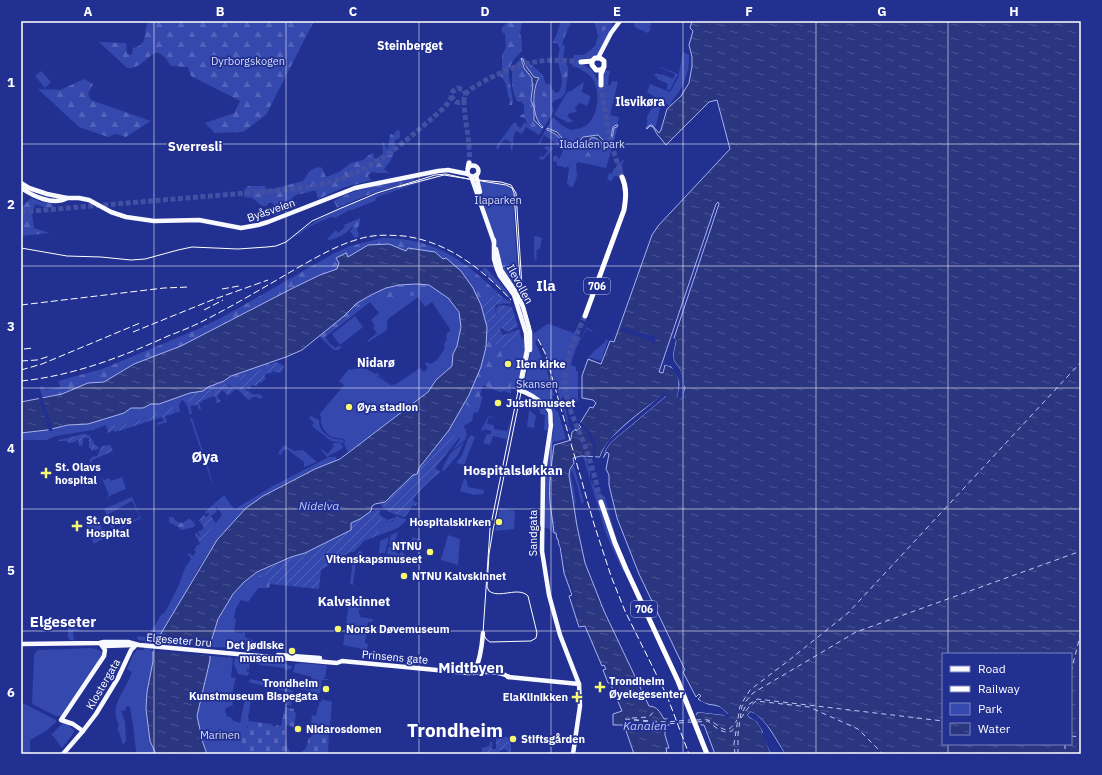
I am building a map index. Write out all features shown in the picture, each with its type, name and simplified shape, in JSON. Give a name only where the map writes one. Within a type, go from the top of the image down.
[{"type":"highway","points":[[582,62],[592,63],[600,59],[605,65],[601,72],[601,85],[599,76],[592,63]]},
{"type":"highway","points":[[596,70],[603,69]]},
{"type":"highway","name":"706","points":[[585,316],[622,214],[626,195],[625,183],[622,177],[622,214]]},
{"type":"highway","name":"706","points":[[601,502],[615,543],[662,645],[692,714],[707,754]]},
{"type":"main road","points":[[600,59],[611,33],[620,21]]},
{"type":"main road","name":"Byåsveien","points":[[21,183],[38,191],[67,198],[86,199],[116,214],[141,220],[160,222],[200,220],[237,228],[244,228],[268,222],[355,188],[438,170],[458,171],[471,169]]},
{"type":"main road","name":"Ilevollen","points":[[471,169],[494,240],[501,270],[516,294],[524,312],[530,332],[530,343],[520,391]]},
{"type":"main road","name":"Byåsveien","points":[[21,188],[37,197],[45,199],[61,200],[67,198]]},
{"type":"main road","name":"Ilevollen","points":[[494,240],[494,259],[497,269],[500,276],[513,294],[526,331],[527,346],[520,391]]},
{"type":"main road","name":"Sandgata","points":[[520,391],[525,392],[550,411],[550,425],[543,478],[541,530],[543,564],[549,595],[559,630],[580,684]]},
{"type":"main road","points":[[483,633],[478,665],[474,673],[480,640],[483,633]]},
{"type":"main road","name":"Elgeseter bru","points":[[21,644],[100,644],[104,642],[128,642],[137,645],[222,652]]},
{"type":"main road","points":[[83,731],[74,724],[61,720],[104,656],[105,650],[100,644]]},
{"type":"main road","name":"Klostergata","points":[[63,754],[83,731],[107,697],[131,650],[137,645]]},
{"type":"main road","name":"Prinsens gate","points":[[222,652],[294,656],[468,673],[483,672],[505,674],[509,677],[580,684]]},
{"type":"main road","points":[[573,754],[580,706],[580,684]]},
{"type":"green space","name":"Dyrborgskogen","points":[[149,21],[314,21],[266,115],[243,132],[215,133],[205,123],[234,113],[240,101],[191,76],[188,67],[171,66],[165,57],[159,53],[155,53],[135,67],[127,68],[99,42],[126,43],[127,54],[132,55],[133,48],[139,46],[144,40]]},
{"type":"green space","points":[[508,21],[522,21],[520,34],[522,51],[511,64],[509,69],[509,81],[513,102],[512,105],[509,105],[510,100],[506,84],[500,76],[502,71],[502,55],[506,47],[505,34],[502,32],[502,28]]},
{"type":"green space","points":[[561,21],[567,21],[571,24],[562,44],[565,47],[563,57],[568,67],[565,93],[561,98],[555,100],[548,108],[546,107],[549,103],[547,97],[541,95],[540,99],[542,112],[547,115],[551,111],[551,114],[545,124],[540,123],[536,125],[535,130],[533,130],[525,118],[520,117],[524,114],[524,105],[521,101],[518,102],[514,95],[512,80],[513,67],[521,59],[524,60],[526,65],[531,65],[543,77],[544,80],[538,83],[537,88],[549,83],[555,93],[559,92],[562,81],[558,60],[560,49],[557,43],[552,43]]},
{"type":"green space","points":[[594,21],[615,21],[598,36]]},
{"type":"green space","points":[[634,21],[647,21],[652,24],[649,28],[651,29],[648,33],[636,28]]},
{"type":"green space","name":"Iladalen park","points":[[612,24],[613,25],[598,54],[591,58],[580,59],[579,63],[587,66],[592,71],[599,85],[602,82],[604,70],[610,71],[608,85],[610,86],[612,81],[618,82],[610,115],[619,117],[615,138],[606,168],[578,162],[576,164],[577,176],[573,187],[570,187],[573,178],[569,166],[556,166],[563,151],[557,144],[544,135],[540,144],[538,144],[553,117],[563,126],[571,130],[578,129],[588,124],[595,114],[597,94],[594,82],[585,72],[572,66],[574,55],[584,55],[588,52],[595,46],[598,36]]},
{"type":"green space","points":[[683,52],[689,55],[685,80],[670,106],[663,102],[661,103],[656,126],[654,127],[650,125],[647,127],[647,116],[658,99],[647,92],[650,84],[670,92],[678,78]]},
{"type":"green space","points":[[523,57],[543,75],[554,111],[539,135],[526,127],[522,134],[516,131],[514,135],[512,152],[510,147],[512,143],[505,139],[500,145],[499,149],[495,148],[515,122],[517,126],[521,128],[524,122],[527,124],[524,98],[516,100],[516,63]]},
{"type":"green space","points":[[661,67],[678,74],[670,90],[666,89],[668,84],[654,76],[656,73],[673,79],[675,74]]},
{"type":"green space","points":[[41,71],[51,82],[45,88],[35,76]]},
{"type":"green space","points":[[84,79],[93,84],[88,94],[91,100],[151,121],[126,137],[116,134],[108,137],[79,127],[38,89],[60,90]]},
{"type":"green space","points":[[584,82],[582,92],[590,96],[587,106],[580,103],[575,107],[577,112],[570,113],[567,116],[573,121],[568,123],[554,115],[567,92]]},
{"type":"green space","points":[[397,130],[400,131],[400,138],[395,140],[394,153],[390,162],[384,169],[390,173],[372,172],[368,175],[372,180],[345,187],[318,199],[316,191],[297,194],[292,198],[293,201],[298,202],[285,211],[273,216],[275,209],[272,203],[269,202],[266,206],[262,206],[252,198],[244,197],[244,190],[248,186],[265,186],[267,190],[272,189],[303,181],[309,172],[316,168],[322,168],[326,177],[339,172],[351,163],[363,160],[373,153],[375,159],[383,154],[382,142],[387,150],[390,134],[393,135]]},
{"type":"green space","points":[[594,138],[602,147],[611,145],[610,150],[598,148],[595,162],[593,157],[586,157],[585,155],[587,152],[592,153],[594,151],[594,143],[590,139]]},
{"type":"green space","points":[[557,144],[543,160],[539,159],[540,156],[543,157],[548,151],[544,148],[546,146],[553,148]]},
{"type":"green space","points":[[556,155],[563,164],[569,161],[571,162],[571,166],[574,171],[573,185],[570,186],[567,184],[568,166],[566,168],[561,165],[557,165],[557,162],[553,161],[553,157]]},
{"type":"green space","points":[[622,160],[624,160],[622,165],[624,176],[619,178],[618,176],[614,176],[612,181],[607,180],[609,173],[612,174],[614,168],[616,168],[617,164],[615,162],[621,163]]},
{"type":"green space","points":[[423,177],[365,196],[337,208],[334,201],[365,188]]},
{"type":"green space","points":[[436,177],[377,197],[375,201],[349,210],[335,218],[332,217],[311,226],[294,237],[309,226],[325,216],[343,207],[381,193]]},
{"type":"green space","name":"Ilaparken","points":[[480,182],[503,185],[511,189],[513,193],[518,284],[512,285],[504,274],[484,204]]},
{"type":"green space","points":[[31,198],[41,202],[53,204],[52,207],[48,208],[35,204],[32,214],[34,228],[50,233],[21,236],[21,208]]},
{"type":"green space","points":[[360,218],[357,230],[359,235],[358,237],[355,238],[350,231],[353,228],[352,227],[339,237],[329,240],[327,239],[336,230],[338,233],[345,227],[344,225]]},
{"type":"green space","points":[[539,235],[539,237],[542,238],[540,248],[536,251],[538,254],[536,254],[537,260],[535,260],[534,236],[538,237]]},
{"type":"green space","points":[[383,238],[419,242],[448,254],[475,272],[501,296],[511,303],[506,304],[497,297],[480,303],[473,288],[443,260],[406,251],[389,244],[337,259],[339,263],[337,269],[320,275],[293,288],[181,346],[134,364],[104,382],[88,383],[62,394],[42,397],[40,389],[41,386],[44,387],[45,390],[60,387],[58,381],[102,369],[196,330],[221,318],[333,254],[350,246]]},
{"type":"green space","points":[[485,267],[506,290],[511,300],[482,270]]},
{"type":"green space","points":[[399,285],[429,285],[429,290],[425,296],[416,295],[407,297],[391,305],[383,299],[374,307],[370,302],[325,337],[335,348],[339,346],[342,347],[338,350],[334,350],[319,336],[357,303],[386,288]]},
{"type":"green space","points":[[429,285],[452,303],[460,316],[460,334],[453,353],[452,366],[436,380],[428,392],[348,452],[344,444],[345,440],[332,437],[326,433],[322,427],[321,416],[319,415],[344,385],[339,381],[349,369],[363,367],[375,374],[377,373],[388,381],[378,375],[377,376],[391,385],[396,384],[420,368],[424,372],[428,368],[425,364],[427,362],[431,364],[437,360],[445,348],[444,345],[447,339],[447,333],[450,331],[432,302],[425,307],[418,297],[388,319],[387,330],[368,342],[367,341],[377,333],[373,328],[375,326],[371,320],[379,313],[370,302]]},
{"type":"green space","points":[[497,295],[507,303],[495,305],[496,314],[496,309],[498,306],[502,305],[512,307],[518,327],[507,332],[501,328],[500,329],[503,335],[519,329],[521,337],[505,349],[487,338],[487,327],[480,303]]},
{"type":"green space","points":[[355,316],[363,327],[340,345],[332,334]]},
{"type":"green space","name":"Skansen","points":[[547,324],[574,333],[578,326],[581,325],[575,334],[581,338],[586,327],[593,331],[592,332],[587,329],[584,333],[575,351],[571,365],[576,367],[576,371],[578,371],[578,401],[570,411],[565,396],[562,397],[569,427],[571,429],[570,432],[549,363],[539,338],[535,342],[545,364],[554,395],[552,396],[556,411],[558,411],[566,439],[553,442],[552,449],[549,496],[554,533],[543,527],[545,481],[553,432],[552,413],[550,409],[529,394],[524,386],[533,334]]},
{"type":"green space","points":[[489,335],[508,345],[508,350],[501,357],[497,357],[493,374],[511,383],[511,394],[504,391],[500,392],[483,385],[480,392],[479,402],[472,408],[464,403]]},
{"type":"green space","points":[[520,337],[525,339],[525,349],[517,389],[496,386],[495,390],[483,385],[480,395],[483,396],[478,413],[474,412],[472,421],[464,426],[467,434],[465,440],[452,451],[460,439],[449,430],[469,395],[486,347],[487,338],[505,349]]},
{"type":"green space","points":[[606,339],[608,340],[601,361],[588,357],[604,343]]},
{"type":"green space","points":[[276,362],[284,366],[281,373],[273,371],[270,374],[267,373],[264,376],[266,378],[261,383],[259,382],[257,386],[252,385],[250,390],[245,386],[243,388],[254,395],[259,394],[263,397],[260,399],[254,396],[249,400],[239,388],[242,377]]},
{"type":"green space","points":[[266,363],[270,365],[257,372],[248,374],[240,381],[239,388],[249,400],[225,382],[227,378],[231,376]]},
{"type":"green space","points":[[223,381],[229,387],[236,389],[223,400],[228,395],[222,390],[217,397],[221,401],[217,403],[214,396],[202,401],[203,403],[199,402],[201,409],[199,410],[197,405],[190,406],[186,394],[203,391],[208,387]]},
{"type":"green space","points":[[186,394],[190,403],[192,414],[189,414],[188,407],[183,400],[179,406],[180,412],[177,413],[175,408],[168,406],[160,413],[121,425],[106,425],[93,430],[56,436],[47,440],[21,440],[21,433],[47,430],[68,425],[88,424],[124,413],[131,408],[143,408],[151,404],[160,404]]},
{"type":"green space","points":[[532,400],[545,408],[549,420],[549,430],[544,430],[545,415],[540,414],[539,406],[530,402]]},
{"type":"green space","points":[[170,405],[175,408],[176,412],[165,416],[167,422],[158,425],[157,423],[164,421],[162,417],[119,431],[117,430],[118,431],[114,432],[114,430],[108,433],[106,425],[121,425],[146,418],[148,415],[160,413]]},
{"type":"green space","points":[[529,410],[536,416],[534,428],[527,427]]},
{"type":"green space","points":[[311,416],[319,420],[321,430],[328,436],[342,440],[344,441],[343,443],[331,441],[312,426],[314,423],[309,418]]},
{"type":"green space","points":[[490,416],[495,418],[489,417],[487,424],[494,425],[494,429],[507,431],[511,418],[506,445],[506,439],[493,436],[490,445],[483,443],[487,434],[491,434],[491,431],[484,429],[483,431],[481,430],[488,417]]},
{"type":"green space","points":[[190,418],[192,418],[215,492]]},
{"type":"green space","points":[[449,430],[459,438],[435,468],[441,472],[419,491],[413,500],[417,503],[416,506],[413,505],[405,517],[391,513],[385,509],[380,503],[385,502],[413,475],[417,474],[419,468]]},
{"type":"green space","points":[[83,434],[89,435],[99,449],[91,451],[91,448],[89,448],[89,438],[83,438],[83,445],[79,446],[78,440],[76,440],[76,442],[68,443],[68,441],[59,441],[59,440]]},
{"type":"green space","points":[[471,435],[475,437],[464,465],[456,463],[462,455]]},
{"type":"green space","points":[[464,442],[458,455],[443,472],[442,469],[450,454]]},
{"type":"green space","points":[[334,443],[340,443],[343,448],[327,457],[319,447],[328,454],[334,446],[332,445]]},
{"type":"green space","points":[[110,445],[113,451],[92,460],[90,463],[90,459],[97,456],[102,446]]},
{"type":"green space","points":[[284,445],[294,451],[303,450],[317,462],[304,467],[304,462],[287,449],[283,451],[281,455],[279,452]]},
{"type":"green space","points":[[583,456],[588,459],[587,464],[590,468],[590,479],[596,490],[605,497],[617,541],[605,502],[603,500],[599,501],[598,503],[600,503],[624,571],[623,572],[606,534]]},
{"type":"green space","points":[[329,457],[336,457],[336,461],[315,469],[281,486],[246,508],[217,540],[198,569],[156,642],[153,651],[146,709],[150,742],[156,754],[139,754],[136,751],[130,707],[128,706],[126,707],[126,710],[121,711],[125,722],[126,741],[123,745],[119,731],[117,730],[119,725],[116,718],[116,711],[119,698],[132,672],[127,669],[133,655],[137,650],[144,650],[145,641],[138,640],[137,636],[146,637],[160,616],[165,612],[178,587],[185,568],[191,559],[188,554],[189,553],[193,556],[196,552],[194,550],[197,545],[201,544],[222,515],[217,507],[206,514],[205,512],[224,495],[235,509],[273,486]]},
{"type":"green space","points":[[572,466],[574,466],[584,502],[582,503],[582,506],[572,470],[571,473],[576,503],[574,504],[570,474]]},
{"type":"green space","points":[[101,476],[104,480],[109,478],[110,481],[122,477],[126,489],[106,497],[109,495]]},
{"type":"green space","points":[[464,479],[466,479],[468,487],[484,490],[483,494],[474,495],[460,491]]},
{"type":"green space","points":[[132,497],[141,518],[118,530],[117,529],[140,517],[132,501],[109,514],[116,531],[113,532],[104,509]]},
{"type":"green space","points":[[215,508],[217,510],[218,509],[215,513],[211,516],[216,523],[201,545],[195,535],[197,533],[199,536],[200,535],[198,532],[204,528],[199,520],[204,515],[206,517],[209,515],[208,512]]},
{"type":"green space","points":[[500,508],[515,511],[514,529],[495,531]]},
{"type":"green space","points":[[376,510],[381,511],[379,513],[382,517],[388,520],[394,518],[394,520],[385,522],[378,529],[382,534],[364,541],[354,552],[350,552],[321,570],[319,589],[270,584],[262,571],[291,557],[305,553],[351,530],[351,523]]},
{"type":"green space","points":[[396,516],[406,519],[406,521],[398,528],[382,534],[378,529],[385,522],[393,521]]},
{"type":"green space","points":[[169,517],[173,517],[176,521],[182,523],[190,519],[195,524],[194,527],[182,530],[169,522]]},
{"type":"green space","points":[[98,519],[106,537],[94,544],[86,524]]},
{"type":"green space","points":[[398,532],[393,549],[396,550],[396,553],[400,554],[404,540],[407,541],[405,548],[403,548],[401,552],[404,553],[404,555],[415,559],[416,557],[418,558],[417,560],[387,554],[388,548],[391,546],[389,544],[391,535]]},
{"type":"green space","points":[[448,535],[460,539],[458,565],[441,560]]},
{"type":"green space","points":[[389,537],[385,553],[379,553],[380,541]]},
{"type":"green space","points":[[412,537],[422,541],[421,547],[417,545],[416,547],[420,548],[418,555],[418,552],[408,551]]},
{"type":"green space","points":[[359,551],[363,552],[356,561],[352,585],[350,583],[353,560]]},
{"type":"green space","points":[[262,571],[270,584],[270,588],[260,586],[248,602],[241,600],[236,608],[234,632],[245,632],[245,637],[262,644],[262,649],[210,647],[221,613],[227,602],[242,583]]},
{"type":"green space","points":[[262,572],[270,584],[268,588],[259,588],[257,584],[253,583],[253,580],[261,575]]},
{"type":"green space","points":[[350,597],[373,601],[372,607],[361,606],[361,609],[359,609],[360,617],[373,619],[372,622],[368,622],[365,643],[368,644],[367,650],[343,645]]},
{"type":"green space","points":[[68,619],[74,622],[73,628],[82,630],[73,631],[74,641],[68,638]]},
{"type":"green space","points":[[84,648],[97,649],[103,654],[61,716],[56,716],[32,704],[34,655],[38,650]]},
{"type":"green space","name":"Marinen","points":[[210,656],[230,657],[233,659],[231,677],[236,678],[232,698],[228,698],[228,701],[232,701],[233,705],[226,708],[225,711],[227,716],[240,723],[245,699],[251,699],[248,715],[248,726],[240,741],[242,754],[207,754],[203,743],[197,717]]},
{"type":"green space","points":[[235,658],[250,660],[249,670],[247,669],[246,671],[249,672],[248,676],[238,674],[234,664]]},
{"type":"green space","points":[[256,660],[283,663],[292,666],[291,669],[285,670],[285,668],[260,665],[256,663]]},
{"type":"green space","points":[[295,664],[325,665],[327,667],[325,677],[323,678],[329,679],[322,680],[320,694],[302,689],[302,687],[310,690],[310,688],[312,688],[309,686],[312,677],[293,672]]},
{"type":"green space","points":[[251,679],[287,688],[293,691],[291,706],[286,705],[289,692],[248,682]]},
{"type":"green space","points":[[322,699],[332,702],[330,729],[313,730],[311,728],[312,715],[316,716],[319,702],[321,702]]},
{"type":"green space","points":[[21,702],[56,720],[56,722],[46,731],[30,740],[30,754],[21,754]]},
{"type":"green space","points":[[285,707],[294,709],[294,712],[296,713],[294,727],[286,725],[285,729],[286,744],[292,754],[242,754],[241,738],[239,737],[238,730],[248,728],[248,721],[272,724],[276,727],[276,725],[281,726]]},
{"type":"green space","points":[[62,724],[68,725],[75,731],[62,748],[51,735]]},
{"type":"green space","points":[[329,733],[328,754],[299,754],[306,748],[312,734]]},
{"type":"green space","points":[[496,737],[511,737],[511,753],[504,749],[497,752],[491,752],[491,754],[482,753],[482,748],[489,746],[490,742],[492,742],[492,749],[496,749]]},
{"type":"water","name":"Kanalen","points":[[692,21],[1081,21],[1081,754],[785,754],[766,724],[751,712],[748,716],[755,720],[759,725],[771,754],[715,754],[704,725],[668,725],[665,728],[665,735],[669,748],[666,748],[667,754],[634,754],[624,725],[613,725],[613,714],[622,711],[603,670],[606,669],[604,665],[602,666],[585,626],[579,627],[569,596],[572,595],[564,573],[558,539],[556,533],[554,533],[550,506],[550,474],[554,445],[571,439],[572,432],[581,427],[579,425],[590,407],[593,408],[596,403],[593,400],[582,398],[582,376],[588,359],[601,364],[610,341],[614,342],[652,235],[658,226],[730,149],[717,100],[709,102],[666,145],[653,127],[650,126],[647,129],[646,128],[650,125],[652,125],[659,133],[667,109],[681,96],[689,83],[692,57],[689,45],[693,31],[690,28]],"holes":[[[718,202],[719,204],[674,338],[676,341],[673,354],[674,361],[680,369],[685,388],[681,399],[677,397],[679,383],[674,369],[665,365],[663,373],[659,372],[716,204]],[[663,395],[666,396],[611,442],[606,449],[603,458],[607,452],[609,454],[606,469],[609,475],[609,485],[617,518],[639,574],[685,670],[683,672],[696,697],[699,694],[701,696],[698,699],[701,701],[720,707],[728,714],[726,716],[698,712],[696,715],[664,719],[656,708],[649,706],[604,611],[585,563],[577,526],[569,475],[570,469],[574,463],[573,458],[581,456],[600,457],[610,440],[618,431]]]},
{"type":"water","points":[[521,58],[534,77],[539,78],[535,89],[534,103],[536,117],[543,127],[542,128],[534,120],[534,108],[531,100],[533,84],[532,78],[524,68]]},
{"type":"water","points":[[618,125],[614,128],[610,142],[605,144],[596,138],[591,138],[588,142],[592,145],[588,149],[581,145],[570,146],[547,130],[547,128],[557,132],[566,143],[570,144],[577,144],[583,137],[598,135],[605,142],[611,137],[613,127]]},
{"type":"water","name":"Nidelva","points":[[389,244],[406,251],[408,248],[435,252],[443,259],[446,258],[461,271],[473,288],[481,305],[487,327],[486,347],[481,367],[469,395],[449,430],[419,468],[417,474],[413,475],[385,502],[375,504],[372,506],[371,511],[360,519],[351,523],[351,530],[305,553],[291,557],[257,572],[244,582],[233,594],[218,619],[210,645],[210,660],[197,716],[207,754],[156,754],[150,741],[146,709],[153,651],[156,642],[217,540],[246,508],[263,496],[315,469],[340,459],[428,392],[436,380],[452,366],[453,354],[457,346],[461,327],[459,312],[448,298],[429,285],[399,285],[386,288],[357,303],[344,316],[302,350],[231,376],[203,391],[190,393],[159,404],[151,404],[143,408],[131,408],[124,413],[88,424],[68,425],[47,430],[21,433],[21,402],[62,394],[88,383],[104,382],[134,364],[181,346],[293,288],[320,275],[337,269],[339,263],[336,258],[346,253],[348,257],[368,245]]},
{"type":"pier","points":[[622,327],[656,337],[654,344],[652,341],[621,331]]},
{"type":"pier","points":[[674,338],[676,340],[673,354],[674,361],[680,369],[685,383],[683,396],[681,399],[678,399],[677,397],[680,384],[677,376],[671,366],[665,365],[666,363],[672,364],[677,369],[682,384],[679,397],[683,383],[679,370],[672,361],[671,354]]},
{"type":"pier","points":[[664,393],[667,394],[666,396],[611,442],[606,449],[603,458],[600,457],[610,439]]},
{"type":"pier","points":[[38,396],[42,396],[53,431],[49,431]]},
{"type":"pier","points":[[580,422],[589,430],[596,445],[595,458],[593,458],[593,447],[587,432],[579,424]]},
{"type":"pier","points":[[553,478],[560,540],[580,616],[578,618],[559,541],[554,503]]},
{"type":"pier","points":[[154,642],[212,647],[212,656],[151,651]]},
{"type":"pier","points":[[701,701],[710,706],[720,707],[728,714],[729,718],[726,718],[724,715],[698,712],[698,710],[723,712],[719,709],[705,706],[701,703]]},
{"type":"pier","points":[[751,712],[756,714],[765,723],[785,754],[782,754],[764,725],[755,715],[751,714],[750,716],[754,717],[758,721],[765,731],[773,754],[771,754],[762,734],[763,732],[757,722],[748,716]]},
{"type":"pier","points":[[695,713],[701,726],[670,727],[667,717]]},
{"type":"ferry route","points":[[735,754],[734,744],[740,706],[750,690],[848,613],[1081,362]]},
{"type":"ferry route","points":[[738,754],[738,734],[742,706],[753,693],[856,632],[1081,551]]},
{"type":"ferry route","points":[[1072,668],[1081,632]]},
{"type":"ferry route","points":[[743,711],[745,707],[757,699],[942,721]]},
{"type":"ferry route","points":[[741,718],[748,708],[756,701],[809,707],[858,729],[883,754]]},
{"type":"ferry route","points":[[632,718],[649,717],[655,710]]},
{"type":"ferry route","points":[[625,719],[666,722],[690,720]]},
{"type":"ferry route","points":[[634,720],[666,724],[692,722]]},
{"type":"ferry route","points":[[696,720],[708,720],[726,730],[733,726],[737,720]]},
{"type":"ferry route","points":[[697,722],[708,721],[718,729],[726,732],[733,730],[736,726]]},
{"type":"ferry route","points":[[1072,736],[1081,737]]},
{"type":"ferry route","points":[[1065,745],[1065,754]]},
{"type":"tunnel","points":[[466,95],[464,90],[458,88],[453,91],[451,96],[456,102],[462,102],[465,95],[466,94],[468,92],[475,86],[510,69],[532,62],[555,60],[581,62]]},
{"type":"tunnel","points":[[601,85],[609,137],[622,177]]},
{"type":"tunnel","points":[[21,212],[293,189],[318,185],[359,171],[393,151],[445,107],[452,97]]},
{"type":"tunnel","points":[[464,100],[469,147],[469,163]]},
{"type":"tunnel","points":[[585,316],[574,340],[565,374],[565,383],[567,400],[589,458],[601,502]]},
{"type":"tram line","points":[[21,248],[67,256],[131,260],[145,259],[192,247],[238,249],[276,246],[286,242],[312,221],[377,193],[435,175],[446,174],[468,179],[501,182],[511,185],[516,193],[523,302],[530,326],[531,343],[493,530],[489,554],[487,587],[489,591],[493,593],[519,592],[528,596],[537,633],[536,638],[531,641],[490,642],[486,639],[483,633],[490,529],[526,352],[525,333],[518,311],[520,279],[514,193],[512,188],[506,185],[444,175],[398,187]]},
{"type":"railway","points":[[21,381],[59,375],[78,370],[133,351],[202,322],[328,251],[351,241],[370,236],[404,236],[420,239],[449,250],[476,267],[511,300]]},
{"type":"railway","points":[[133,332],[212,300],[268,280]]},
{"type":"railway","points":[[222,289],[239,286]]},
{"type":"railway","points":[[21,305],[164,288],[189,287]]},
{"type":"railway","points":[[204,310],[223,300]]},
{"type":"railway","points":[[21,370],[42,364],[140,323]]},
{"type":"railway","points":[[538,339],[545,353],[594,524],[611,576],[625,611],[667,696],[689,754]]},
{"type":"railway","points":[[24,349],[33,348]]},
{"type":"railway","points":[[21,361],[37,360],[50,356]]},
{"type":"place","name":"Ilen kirke","points":[[508,364]]},
{"type":"place","name":"Justismuseet","points":[[498,403]]},
{"type":"place","name":"Øya stadion","points":[[349,407]]},
{"type":"place","name":"St. Olavs hospital","points":[[46,473]]},
{"type":"place","name":"Hospitalskirken","points":[[499,522]]},
{"type":"place","name":"St. Olavs Hospital","points":[[77,526]]},
{"type":"place","name":"NTNU Vitenskapsmuseet","points":[[430,552]]},
{"type":"place","name":"NTNU Kalvskinnet","points":[[404,576]]},
{"type":"place","name":"Norsk Døvemuseum","points":[[338,629]]},
{"type":"place","name":"Det jødiske museum","points":[[292,651]]},
{"type":"place","name":"Trondheim Øyelegesenter","points":[[600,687]]},
{"type":"place","name":"Trondheim Kunstmuseum Bispegata","points":[[326,689]]},
{"type":"place","name":"ElaKlinikken","points":[[577,697]]},
{"type":"place","name":"Nidarosdomen","points":[[298,729]]},
{"type":"place","name":"Stiftsgården","points":[[513,739]]},
{"type":"district","name":"Steinberget","points":[[410,46]]},
{"type":"district","name":"Ilsvikøra","points":[[640,102]]},
{"type":"district","name":"Sverresli","points":[[195,146]]},
{"type":"district","name":"Ila","points":[[546,286]]},
{"type":"district","name":"Nidarø","points":[[376,363]]},
{"type":"district","name":"Øya","points":[[205,457]]},
{"type":"district","name":"Hospitalsløkkan","points":[[513,470]]},
{"type":"district","name":"Kalvskinnet","points":[[354,601]]},
{"type":"district","name":"Elgeseter","points":[[63,622]]},
{"type":"district","name":"Midtbyen","points":[[471,668]]},
{"type":"district","name":"Trondheim","points":[[455,730]]}]
